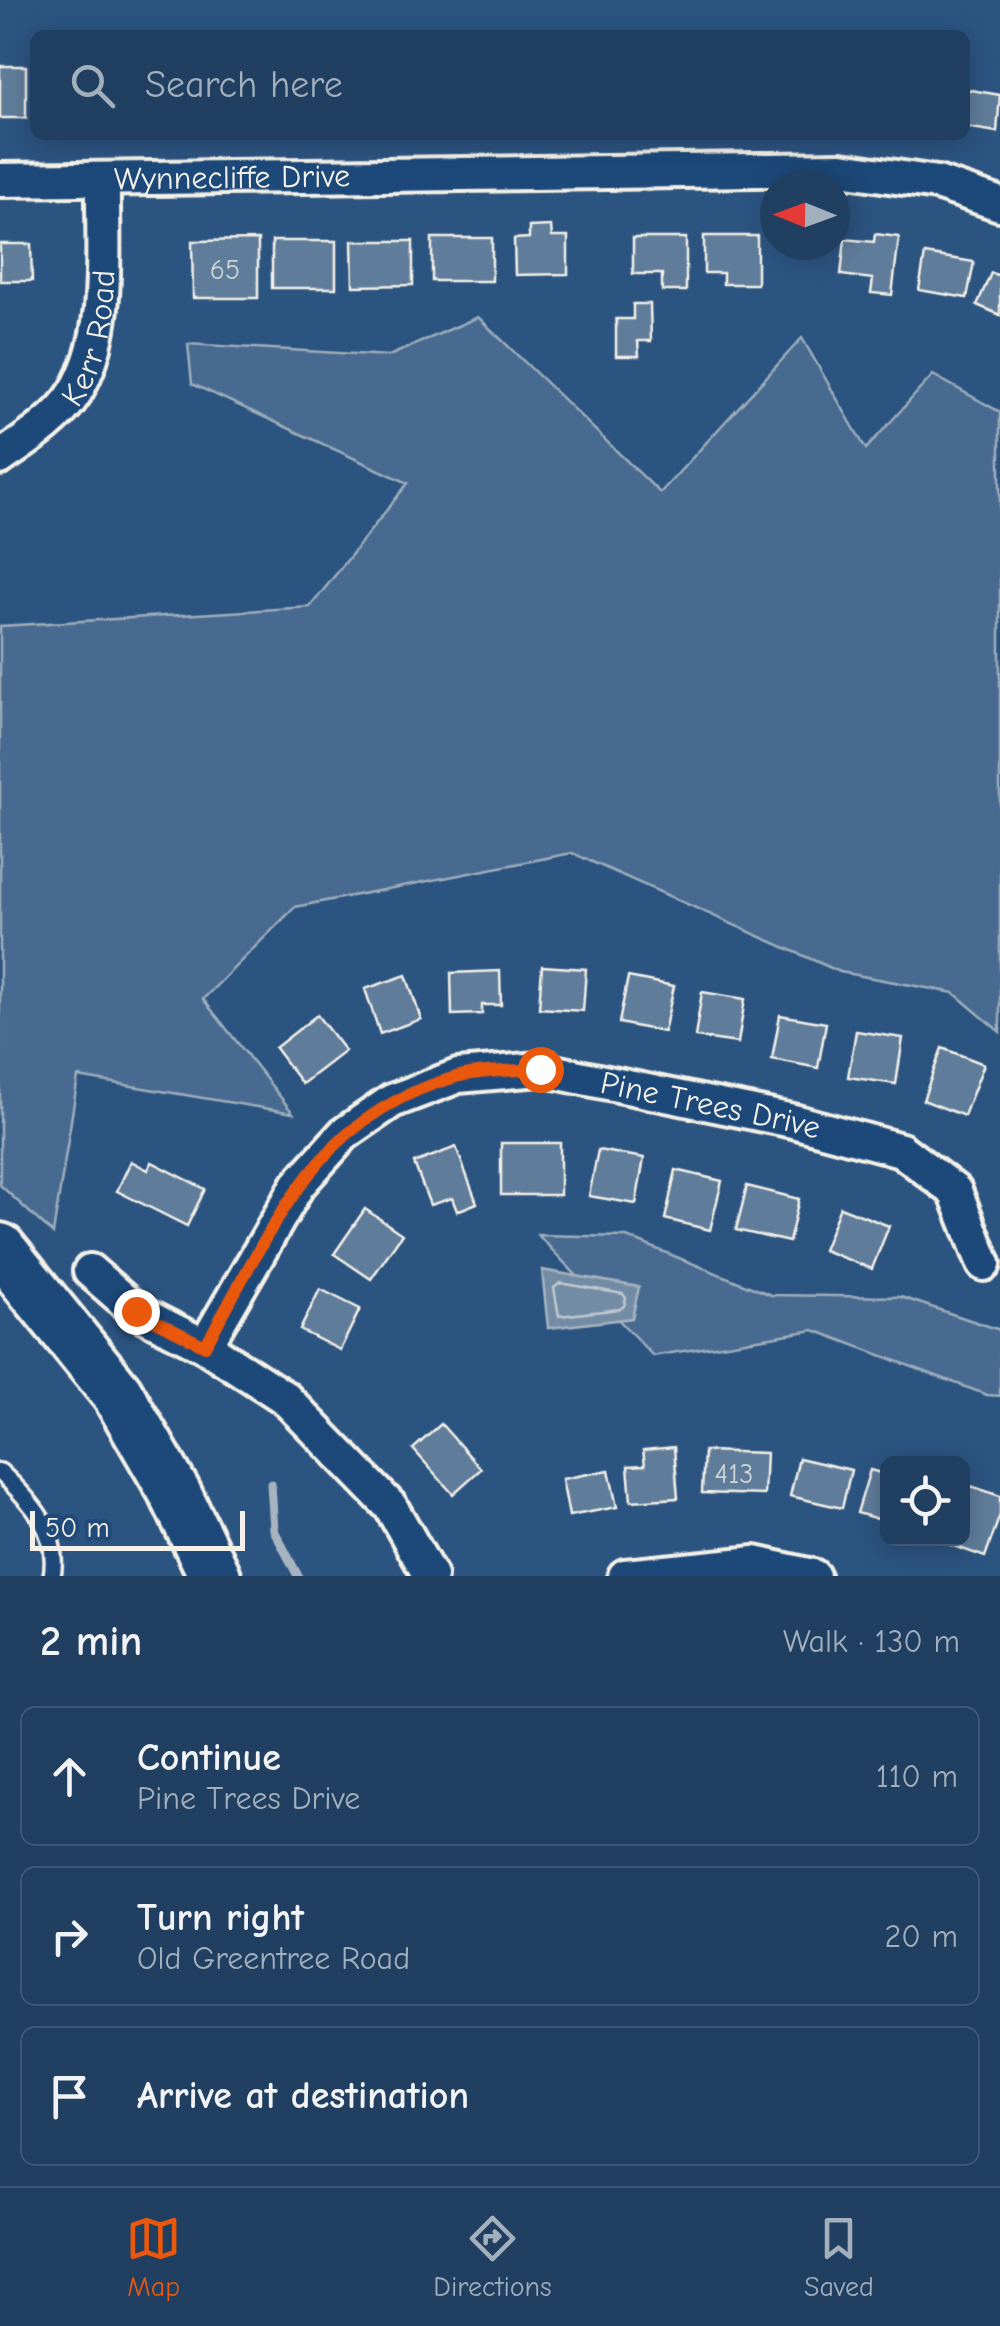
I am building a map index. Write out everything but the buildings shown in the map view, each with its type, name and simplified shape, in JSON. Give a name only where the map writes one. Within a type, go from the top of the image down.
[{"type":"main road","points":[[0,1248],[116,1394],[175,1492],[215,1576]]},
{"type":"street","name":"Wynnecliffe Drive","points":[[0,180],[841,168],[937,183],[1000,204]]},
{"type":"street","name":"Kerr Road","points":[[0,458],[33,436],[75,394],[86,368],[101,298],[103,181]]},
{"type":"street","name":"Pine Trees Drive","points":[[205,1346],[298,1185],[344,1134],[392,1101],[458,1076],[540,1069],[793,1121],[901,1150],[955,1191],[984,1264]]},
{"type":"street","points":[[90,1271],[136,1311],[205,1346],[286,1398],[391,1507],[430,1576]]},
{"type":"street","points":[[625,1576],[755,1563],[812,1576]]},
{"type":"lane","points":[[0,1472],[47,1527],[54,1544],[52,1576]]},
{"type":"shaded area","points":[[478,317],[660,493],[802,338],[866,449],[933,375],[1000,412],[1000,1032],[954,993],[840,972],[572,853],[295,907],[203,999],[293,1113],[78,1077],[53,1234],[0,1185],[0,626],[310,607],[408,483],[192,384],[188,344],[389,356]]},
{"type":"shaded area","points":[[538,1235],[627,1237],[771,1295],[901,1297],[1000,1330],[1000,1396],[987,1395],[814,1330],[653,1356]]},
{"type":"water","points":[[542,1270],[639,1287],[632,1318],[548,1328]]},
{"type":"waterway","points":[[271,1484],[274,1530],[298,1576]]},
{"type":"route","points":[[136,1311],[205,1346],[298,1185],[344,1134],[392,1101],[458,1076],[540,1069]]}]
